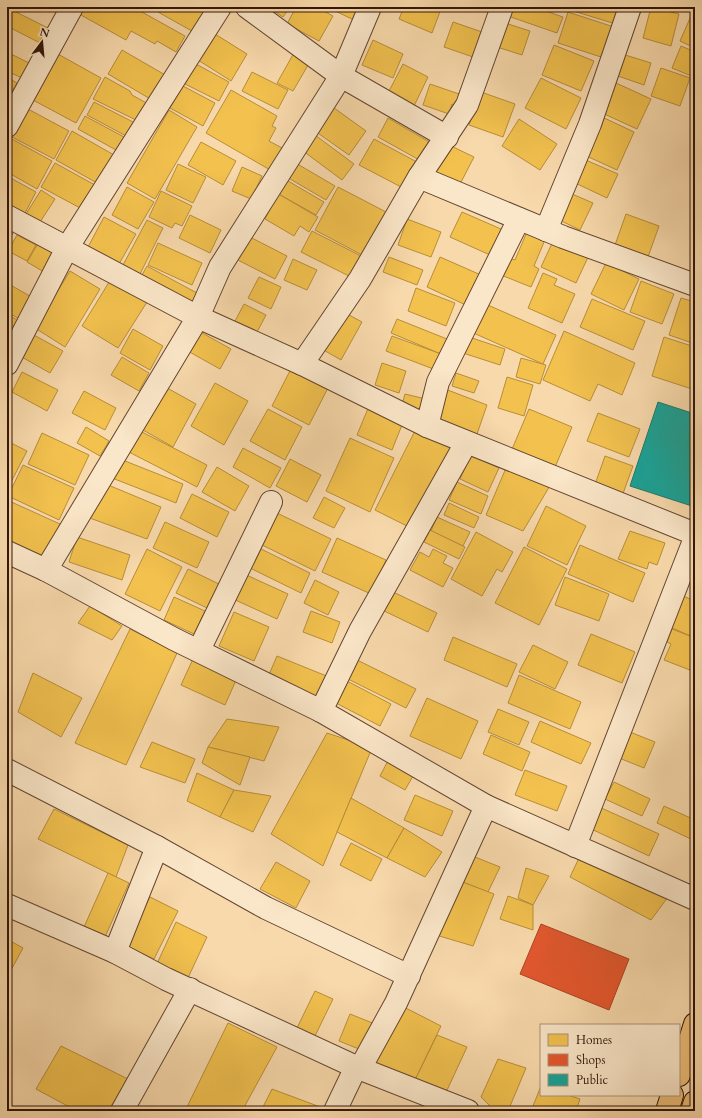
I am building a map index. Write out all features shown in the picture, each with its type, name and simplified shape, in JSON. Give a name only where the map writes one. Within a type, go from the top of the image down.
[{"type":"main road","points":[[680,1071],[695,1024]]},
{"type":"main road","points":[[667,1111],[672,1096]]},
{"type":"main road","points":[[692,1111],[695,1102]]},
{"type":"street","points":[[7,126],[72,7]]},
{"type":"street","points":[[7,364],[67,248],[220,7]]},
{"type":"street","points":[[247,7],[341,76],[447,137]]},
{"type":"street","points":[[46,570],[198,317],[220,267],[341,76],[370,7]]},
{"type":"street","points":[[302,364],[360,279],[420,177],[467,105],[502,7]]},
{"type":"street","points":[[546,230],[590,124],[630,7]]},
{"type":"street","points":[[420,177],[546,230],[695,285]]},
{"type":"street","points":[[7,216],[198,317],[302,364],[427,426],[695,534]]},
{"type":"street","points":[[427,426],[438,382],[519,219]]},
{"type":"street","points":[[321,711],[360,631],[466,443]]},
{"type":"street","points":[[199,650],[271,502]]},
{"type":"street","points":[[575,846],[695,538]]},
{"type":"street","points":[[7,552],[46,570],[174,640],[199,650],[321,711],[486,806],[660,882],[695,899]]},
{"type":"street","points":[[7,770],[157,847],[266,908],[409,976]]},
{"type":"street","points":[[335,1111],[356,1067],[363,1063],[396,1003],[486,806]]},
{"type":"street","points":[[115,952],[157,847]]},
{"type":"street","points":[[7,905],[115,952],[166,979],[356,1067],[468,1111]]},
{"type":"street","points":[[122,1111],[190,989]]},
{"type":"building: Homes","points":[[83,7],[133,7],[185,36],[176,52],[157,41],[155,44],[131,31],[126,40],[79,14]]},
{"type":"building: Homes","points":[[149,7],[214,7],[199,35]]},
{"type":"building: Homes","points":[[268,7],[290,7],[283,17]]},
{"type":"building: Homes","points":[[296,7],[316,7],[333,16],[319,41],[287,24]]},
{"type":"building: Homes","points":[[327,7],[362,7],[356,21]]},
{"type":"building: Homes","points":[[404,7],[437,7],[441,9],[432,33],[399,19]]},
{"type":"building: Homes","points":[[443,7],[453,7],[451,11]]},
{"type":"building: Homes","points":[[508,7],[534,7],[563,17],[557,33],[505,15]]},
{"type":"building: Homes","points":[[571,7],[624,7],[619,25],[570,10]]},
{"type":"building: Homes","points":[[651,7],[679,14],[671,46],[643,38]]},
{"type":"building: Homes","points":[[10,9],[48,28],[40,43],[7,26],[7,15]]},
{"type":"building: Homes","points":[[568,12],[614,27],[604,58],[558,43]]},
{"type":"building: Homes","points":[[691,16],[695,18],[695,48],[680,41]]},
{"type":"building: Homes","points":[[453,22],[485,33],[476,58],[444,47]]},
{"type":"building: Homes","points":[[505,23],[530,31],[522,55],[497,47]]},
{"type":"building: Homes","points":[[215,34],[247,54],[231,81],[198,60]]},
{"type":"building: Homes","points":[[373,40],[403,54],[393,78],[362,65]]},
{"type":"building: Homes","points":[[554,45],[594,61],[581,91],[542,75]]},
{"type":"building: Homes","points":[[681,46],[695,52],[694,77],[672,68]]},
{"type":"building: Homes","points":[[122,50],[167,76],[152,100],[108,74]]},
{"type":"building: Homes","points":[[295,51],[311,60],[293,91],[277,83]]},
{"type":"building: Homes","points":[[7,52],[29,63],[22,78],[7,71]]},
{"type":"building: Homes","points":[[56,53],[101,78],[76,123],[31,99]]},
{"type":"building: Homes","points":[[622,54],[651,63],[644,85],[615,75]]},
{"type":"building: Homes","points":[[196,64],[229,82],[219,101],[185,84]]},
{"type":"building: Homes","points":[[403,64],[428,77],[414,106],[388,93]]},
{"type":"building: Homes","points":[[661,68],[690,78],[680,106],[651,96]]},
{"type":"building: Homes","points":[[252,72],[288,90],[278,109],[242,91]]},
{"type":"building: Homes","points":[[7,77],[17,83],[10,94],[7,92]]},
{"type":"building: Homes","points":[[105,77],[130,91],[132,95],[150,105],[140,122],[93,99]]},
{"type":"building: Homes","points":[[541,78],[581,98],[566,129],[525,108]]},
{"type":"building: Homes","points":[[616,83],[651,99],[637,129],[602,113]]},
{"type":"building: Homes","points":[[430,84],[462,95],[458,106],[452,104],[449,114],[423,105]]},
{"type":"building: Homes","points":[[183,86],[215,103],[203,126],[170,108]]},
{"type":"building: Homes","points":[[231,90],[277,116],[272,126],[276,128],[269,141],[284,149],[272,171],[206,133]]},
{"type":"building: Homes","points":[[481,92],[515,104],[503,137],[469,125]]},
{"type":"building: Homes","points":[[94,102],[135,123],[128,137],[87,115]]},
{"type":"building: Homes","points":[[330,105],[366,131],[349,155],[312,129]]},
{"type":"building: Homes","points":[[26,108],[69,131],[54,159],[12,137]]},
{"type":"building: Homes","points":[[169,110],[197,127],[155,199],[127,183]]},
{"type":"building: Homes","points":[[598,115],[634,132],[617,170],[580,153]]},
{"type":"building: Homes","points":[[85,116],[124,137],[116,150],[78,129]]},
{"type":"building: Homes","points":[[388,118],[433,144],[423,162],[378,137]]},
{"type":"building: Homes","points":[[519,119],[557,144],[540,170],[502,146]]},
{"type":"building: Homes","points":[[72,131],[114,155],[97,183],[56,160]]},
{"type":"building: Homes","points":[[311,132],[354,164],[342,180],[299,148]]},
{"type":"building: Homes","points":[[10,138],[52,161],[37,189],[7,172],[7,142]]},
{"type":"building: Homes","points":[[374,139],[417,162],[403,188],[359,165]]},
{"type":"building: Homes","points":[[201,142],[236,161],[223,185],[188,165]]},
{"type":"building: Homes","points":[[449,145],[474,157],[458,188],[433,177]]},
{"type":"building: Homes","points":[[581,158],[618,174],[607,198],[571,181]]},
{"type":"building: Homes","points":[[294,162],[335,186],[326,200],[285,176]]},
{"type":"building: Homes","points":[[55,163],[95,185],[82,209],[41,187]]},
{"type":"building: Homes","points":[[178,164],[206,177],[193,203],[166,190]]},
{"type":"building: Homes","points":[[242,167],[262,176],[251,199],[232,191]]},
{"type":"building: Homes","points":[[7,176],[36,192],[24,215],[7,206]]},
{"type":"building: Homes","points":[[283,178],[324,202],[316,215],[275,192]]},
{"type":"building: Homes","points":[[127,187],[154,202],[138,229],[112,215]]},
{"type":"building: Homes","points":[[338,187],[386,212],[364,256],[315,230]]},
{"type":"building: Homes","points":[[41,190],[55,199],[40,222],[26,214]]},
{"type":"building: Homes","points":[[161,191],[192,206],[182,226],[175,223],[172,228],[149,217]]},
{"type":"building: Homes","points":[[565,191],[593,203],[580,230],[553,217]]},
{"type":"building: Homes","points":[[275,192],[318,217],[309,232],[300,226],[294,236],[265,219],[270,209],[266,206]]},
{"type":"building: Homes","points":[[462,212],[501,229],[490,255],[450,237]]},
{"type":"building: Homes","points":[[626,214],[659,226],[648,257],[615,245]]},
{"type":"building: Homes","points":[[190,215],[221,230],[210,253],[179,238]]},
{"type":"building: Homes","points":[[104,217],[136,234],[119,264],[88,247]]},
{"type":"building: Homes","points":[[407,219],[441,232],[431,257],[398,245]]},
{"type":"building: Homes","points":[[7,220],[17,225],[7,244]]},
{"type":"building: Homes","points":[[147,220],[163,228],[140,274],[123,265]]},
{"type":"building: Homes","points":[[529,227],[547,235],[534,266],[539,269],[531,287],[501,275],[509,258],[515,260]]},
{"type":"building: Homes","points":[[312,231],[361,256],[351,277],[301,252]]},
{"type":"building: Homes","points":[[244,234],[287,256],[275,279],[232,257]]},
{"type":"building: Homes","points":[[17,235],[36,245],[27,261],[8,251]]},
{"type":"building: Homes","points":[[554,239],[589,255],[576,283],[541,267]]},
{"type":"building: Homes","points":[[40,240],[62,252],[49,275],[27,262]]},
{"type":"building: Homes","points":[[158,243],[202,263],[192,285],[148,265]]},
{"type":"building: Homes","points":[[389,257],[423,270],[417,285],[383,272]]},
{"type":"building: Homes","points":[[440,257],[481,275],[468,306],[427,287]]},
{"type":"building: Homes","points":[[293,259],[317,270],[307,290],[284,280]]},
{"type":"building: Homes","points":[[606,263],[639,279],[624,310],[591,294]]},
{"type":"building: Homes","points":[[147,266],[197,293],[189,309],[138,282]]},
{"type":"building: Homes","points":[[70,271],[100,289],[65,347],[35,328]]},
{"type":"building: Homes","points":[[543,273],[557,279],[554,285],[575,294],[562,323],[528,308]]},
{"type":"building: Homes","points":[[259,277],[281,287],[271,309],[248,298]]},
{"type":"building: Homes","points":[[111,279],[147,302],[118,348],[82,326]]},
{"type":"building: Homes","points":[[641,281],[674,294],[662,324],[630,312]]},
{"type":"building: Homes","points":[[7,283],[35,299],[23,321],[7,312]]},
{"type":"building: Homes","points":[[416,288],[455,303],[446,326],[408,311]]},
{"type":"building: Homes","points":[[681,298],[695,302],[695,344],[669,335]]},
{"type":"building: Homes","points":[[592,299],[645,321],[633,350],[580,327]]},
{"type":"building: Homes","points":[[481,302],[556,335],[543,364],[469,331]]},
{"type":"building: Homes","points":[[244,304],[266,315],[256,334],[234,323]]},
{"type":"building: Homes","points":[[340,310],[362,322],[341,360],[320,348]]},
{"type":"building: Homes","points":[[7,314],[17,320],[7,338]]},
{"type":"building: Homes","points":[[397,319],[447,339],[441,354],[391,333]]},
{"type":"building: Homes","points":[[133,329],[163,346],[150,370],[120,353]]},
{"type":"building: Homes","points":[[197,330],[231,349],[220,369],[186,350]]},
{"type":"building: Homes","points":[[564,331],[635,363],[622,395],[598,384],[590,401],[543,380]]},
{"type":"building: Homes","points":[[32,334],[63,351],[50,373],[20,356]]},
{"type":"building: Homes","points":[[392,336],[441,354],[436,370],[386,351]]},
{"type":"building: Homes","points":[[469,337],[505,349],[500,365],[463,353]]},
{"type":"building: Homes","points":[[664,337],[695,347],[695,390],[652,376]]},
{"type":"building: Homes","points":[[122,357],[149,373],[139,391],[111,375]]},
{"type":"building: Homes","points":[[521,358],[546,365],[540,384],[516,377]]},
{"type":"building: Homes","points":[[382,363],[406,371],[399,393],[375,385]]},
{"type":"building: Homes","points":[[293,365],[330,384],[309,425],[272,406]]},
{"type":"building: Homes","points":[[22,372],[58,390],[47,411],[12,392]]},
{"type":"building: Homes","points":[[456,373],[479,381],[474,393],[452,386]]},
{"type":"building: Homes","points":[[507,377],[533,385],[524,416],[498,408]]},
{"type":"building: Homes","points":[[215,383],[248,401],[224,445],[191,426]]},
{"type":"building: Homes","points":[[160,384],[196,404],[173,447],[136,426]]},
{"type":"building: Homes","points":[[445,389],[487,405],[477,434],[434,418]]},
{"type":"building: Homes","points":[[84,391],[116,408],[105,430],[72,413]]},
{"type":"building: Homes","points":[[405,394],[430,400],[427,411],[402,405]]},
{"type":"building: Homes","points":[[369,406],[404,420],[392,450],[357,435]]},
{"type":"building: Homes","points":[[268,409],[302,427],[285,460],[250,441]]},
{"type":"building: Homes","points":[[529,409],[572,427],[553,472],[510,454]]},
{"type":"building: Homes","points":[[598,413],[640,429],[629,457],[587,441]]},
{"type":"building: Homes","points":[[86,427],[109,441],[100,456],[77,443]]},
{"type":"building: Homes","points":[[416,429],[454,447],[413,529],[375,510]]},
{"type":"building: Homes","points":[[138,430],[207,465],[197,487],[127,451]]},
{"type":"building: Homes","points":[[42,433],[89,455],[75,485],[28,464]]},
{"type":"building: Homes","points":[[350,438],[394,458],[370,512],[326,491]]},
{"type":"building: Homes","points":[[7,441],[27,451],[7,490]]},
{"type":"building: Homes","points":[[243,448],[281,468],[270,488],[233,467]]},
{"type":"building: Homes","points":[[471,455],[499,468],[488,492],[460,479]]},
{"type":"building: Homes","points":[[605,456],[633,466],[621,499],[593,490]]},
{"type":"building: Homes","points":[[115,457],[183,484],[176,503],[107,476]]},
{"type":"building: Homes","points":[[290,459],[321,475],[307,502],[276,486]]},
{"type":"building: Homes","points":[[23,465],[74,488],[59,520],[8,496]]},
{"type":"building: Homes","points":[[217,467],[249,486],[235,511],[202,492]]},
{"type":"building: Homes","points":[[506,468],[551,484],[523,531],[486,515]]},
{"type":"building: Homes","points":[[101,482],[161,507],[147,539],[87,517]]},
{"type":"building: Homes","points":[[457,482],[488,496],[481,514],[449,500]]},
{"type":"building: Homes","points":[[192,494],[229,512],[217,537],[180,518]]},
{"type":"building: Homes","points":[[324,497],[345,508],[334,528],[313,518]]},
{"type":"building: Homes","points":[[7,500],[60,524],[45,559],[7,547]]},
{"type":"building: Homes","points":[[449,503],[479,517],[474,528],[444,515]]},
{"type":"building: Homes","points":[[546,506],[586,526],[567,565],[527,546]]},
{"type":"building: Homes","points":[[277,513],[331,539],[315,571],[262,545]]},
{"type":"building: Homes","points":[[437,517],[470,532],[463,546],[431,531]]},
{"type":"building: Homes","points":[[165,522],[209,542],[197,568],[153,548]]},
{"type":"building: Homes","points":[[430,530],[465,547],[459,559],[424,542]]},
{"type":"building: Homes","points":[[630,531],[665,543],[657,565],[649,562],[647,569],[618,559]]},
{"type":"building: Homes","points":[[476,532],[513,552],[502,572],[497,569],[482,596],[451,579]]},
{"type":"building: Homes","points":[[77,537],[130,555],[122,580],[69,562]]},
{"type":"building: Homes","points":[[337,538],[386,560],[371,594],[322,572]]},
{"type":"building: Homes","points":[[580,545],[645,573],[633,602],[568,574]]},
{"type":"building: Homes","points":[[257,547],[310,573],[301,593],[248,567]]},
{"type":"building: Homes","points":[[524,547],[567,569],[539,625],[495,603]]},
{"type":"building: Homes","points":[[147,549],[182,567],[160,611],[125,594]]},
{"type":"building: Homes","points":[[433,549],[447,556],[443,563],[453,568],[443,587],[410,570],[420,552],[429,557]]},
{"type":"building: Homes","points":[[188,569],[219,584],[207,608],[176,593]]},
{"type":"building: Homes","points":[[242,573],[288,594],[277,619],[231,598]]},
{"type":"building: Homes","points":[[565,577],[609,594],[599,621],[555,605]]},
{"type":"building: Homes","points":[[315,580],[339,592],[328,615],[304,603]]},
{"type":"building: Homes","points":[[389,590],[437,613],[428,632],[380,609]]},
{"type":"building: Homes","points":[[683,596],[695,601],[695,638],[670,627]]},
{"type":"building: Homes","points":[[174,597],[205,611],[194,634],[164,620]]},
{"type":"building: Homes","points":[[90,606],[122,626],[112,640],[78,623]]},
{"type":"building: Homes","points":[[311,611],[340,622],[332,643],[303,632]]},
{"type":"building: Homes","points":[[234,612],[269,627],[254,661],[219,646]]},
{"type":"building: Homes","points":[[130,629],[177,653],[126,765],[75,743]]},
{"type":"building: Homes","points":[[672,629],[695,638],[695,672],[664,660],[671,644],[667,642]]},
{"type":"building: Homes","points":[[591,634],[635,652],[622,683],[578,665]]},
{"type":"building: Homes","points":[[453,637],[517,664],[507,687],[444,660]]},
{"type":"building: Homes","points":[[533,645],[568,662],[555,689],[519,672]]},
{"type":"building: Homes","points":[[277,656],[329,677],[320,698],[268,677]]},
{"type":"building: Homes","points":[[193,659],[237,678],[225,705],[181,685]]},
{"type":"building: Homes","points":[[355,659],[416,689],[406,708],[346,678]]},
{"type":"building: Homes","points":[[33,673],[82,698],[61,737],[18,712]]},
{"type":"building: Homes","points":[[519,675],[581,702],[570,729],[508,703]]},
{"type":"building: Homes","points":[[347,681],[391,704],[380,726],[336,703]]},
{"type":"building: Homes","points":[[427,698],[478,721],[461,759],[410,736]]},
{"type":"building: Homes","points":[[498,709],[529,722],[519,745],[488,732]]},
{"type":"building: Homes","points":[[227,719],[279,727],[264,761],[208,747]]},
{"type":"building: Homes","points":[[540,721],[591,743],[581,764],[531,742]]},
{"type":"building: Homes","points":[[630,732],[655,742],[644,768],[619,758]]},
{"type":"building: Homes","points":[[327,733],[372,748],[323,866],[271,834]]},
{"type":"building: Homes","points":[[491,735],[530,752],[522,771],[483,754]]},
{"type":"building: Homes","points":[[152,742],[195,759],[185,783],[140,767]]},
{"type":"building: Homes","points":[[208,747],[250,757],[240,785],[202,763]]},
{"type":"building: Homes","points":[[391,755],[417,769],[405,790],[380,776]]},
{"type":"building: Homes","points":[[525,770],[567,786],[557,811],[515,795]]},
{"type":"building: Homes","points":[[197,773],[234,790],[220,817],[187,801]]},
{"type":"building: Homes","points":[[614,782],[650,799],[642,816],[605,799]]},
{"type":"building: Homes","points":[[234,790],[271,796],[253,832],[220,817]]},
{"type":"building: Homes","points":[[415,795],[453,811],[442,836],[404,820]]},
{"type":"building: Homes","points":[[351,798],[404,828],[387,858],[337,832]]},
{"type":"building: Homes","points":[[597,806],[659,834],[649,856],[587,827]]},
{"type":"building: Homes","points":[[664,806],[695,820],[695,841],[657,823]]},
{"type":"building: Homes","points":[[54,809],[128,845],[116,877],[38,839]]},
{"type":"building: Homes","points":[[404,828],[442,852],[425,877],[387,858]]},
{"type":"building: Homes","points":[[351,843],[382,859],[371,881],[340,865]]},
{"type":"building: Homes","points":[[470,855],[500,867],[488,892],[452,878]]},
{"type":"building: Homes","points":[[580,856],[668,897],[651,920],[570,877]]},
{"type":"building: Homes","points":[[276,862],[310,881],[296,908],[260,889]]},
{"type":"building: Homes","points":[[526,868],[549,876],[533,905],[518,898]]},
{"type":"building: Homes","points":[[108,873],[129,883],[105,937],[84,927]]},
{"type":"building: Homes","points":[[452,878],[494,894],[473,946],[436,935]]},
{"type":"building: Homes","points":[[508,896],[533,905],[533,930],[500,919]]},
{"type":"building: Homes","points":[[150,897],[178,911],[154,959],[125,945]]},
{"type":"building: Homes","points":[[176,922],[207,937],[187,980],[156,966]]},
{"type":"building: Homes","points":[[7,939],[23,948],[10,972],[7,971]]},
{"type":"building: Homes","points":[[315,991],[333,999],[314,1038],[296,1030]]},
{"type":"building: Homes","points":[[396,1003],[441,1026],[415,1080],[363,1063]]},
{"type":"building: Homes","points":[[350,1014],[375,1024],[364,1051],[339,1041]]},
{"type":"building: Homes","points":[[228,1023],[277,1047],[242,1111],[185,1111]]},
{"type":"building: Homes","points":[[437,1035],[467,1047],[442,1101],[415,1080]]},
{"type":"building: Homes","points":[[61,1046],[128,1079],[108,1111],[77,1111],[36,1089]]},
{"type":"building: Homes","points":[[498,1059],[526,1068],[508,1111],[495,1111],[481,1097]]},
{"type":"building: Homes","points":[[540,1088],[540,1096],[571,1096],[580,1099],[576,1111],[531,1111]]},
{"type":"building: Homes","points":[[272,1089],[331,1111],[261,1111]]},
{"type":"building: Homes","points":[[28,1107],[35,1111],[24,1111]]},
{"type":"building: Shops","points":[[541,924],[629,959],[609,1010],[520,974]]},
{"type":"building: Public","points":[[658,402],[695,414],[695,507],[630,486]]}]
